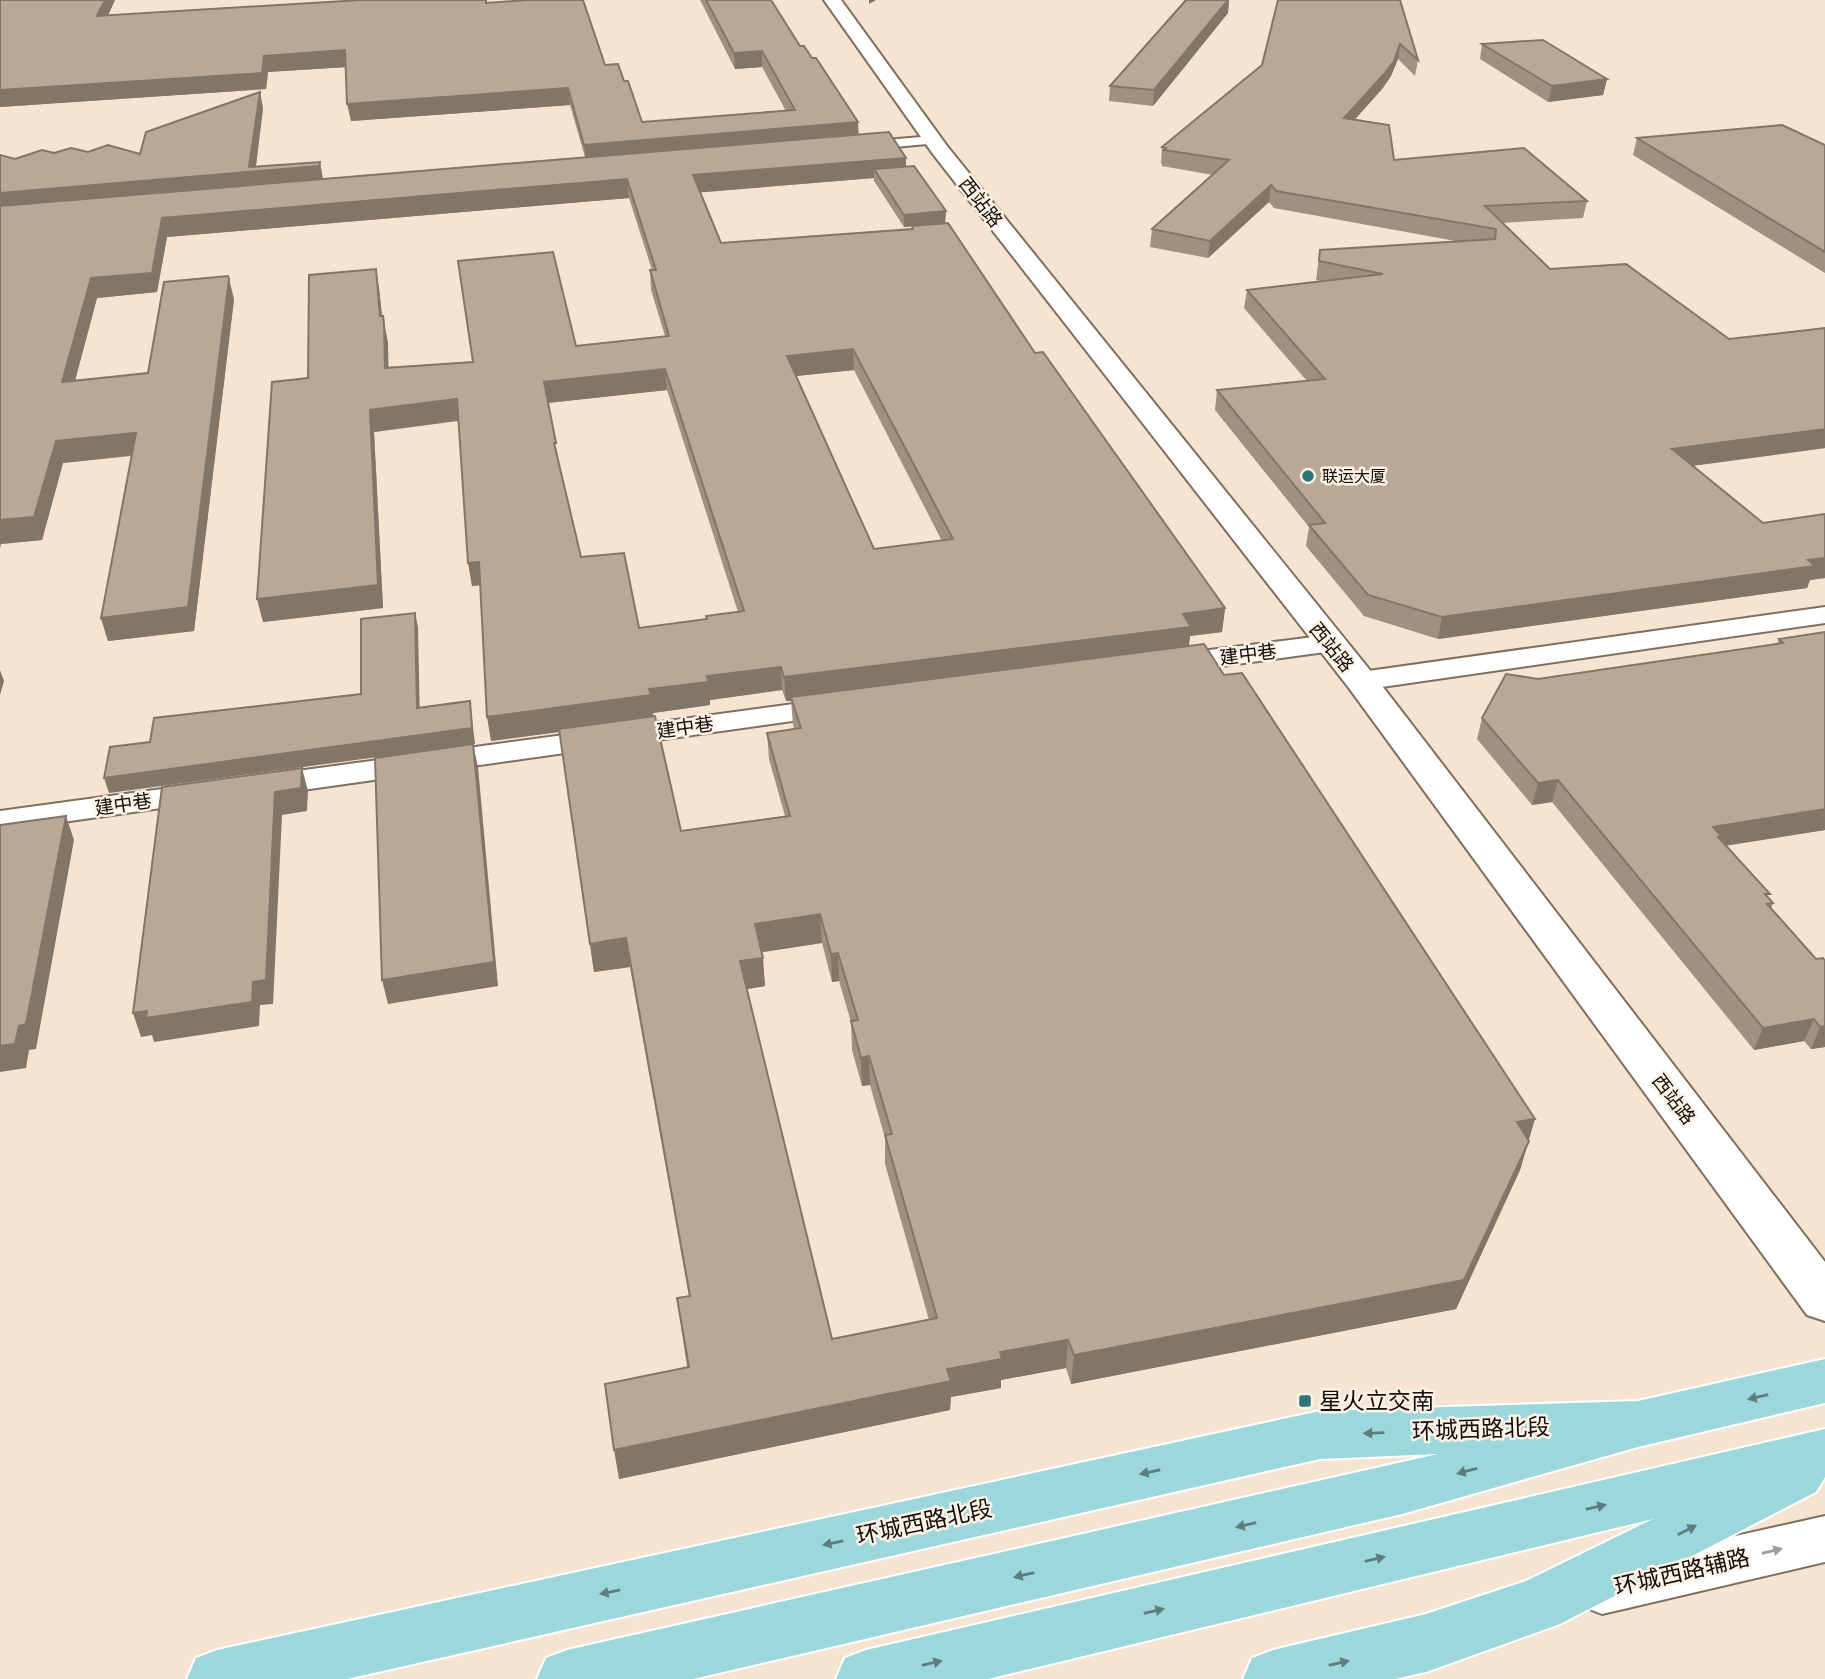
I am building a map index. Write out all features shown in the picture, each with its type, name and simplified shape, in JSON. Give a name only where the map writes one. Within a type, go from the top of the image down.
[{"type":"main road","name":"环城西路北段","points":[[567,1679],[1402,1489],[1638,1424],[1825,1381]]},
{"type":"main road","name":"环城西路北段","points":[[217,1679],[1320,1435],[1638,1424]]},
{"type":"main road","points":[[866,1679],[1825,1453]]},
{"type":"main road","points":[[1273,1679],[1426,1643],[1539,1604],[1825,1461]]},
{"type":"street","name":"西站路","points":[[832,0],[933,140],[1329,644],[1361,681],[1825,1300]]},
{"type":"street","points":[[850,147],[933,140]]},
{"type":"street","points":[[1361,681],[1825,615]]},
{"type":"street","name":"建中巷","points":[[1138,668],[1329,644]]},
{"type":"street","name":"建中巷","points":[[0,821],[863,703]]},
{"type":"street","name":"环城西路辅路","points":[[1539,1604],[1825,1539]]},
{"type":"building","points":[[0,0],[105,0],[97,16],[361,0],[486,0],[486,3],[583,0],[605,65],[618,64],[624,81],[628,81],[642,122],[795,110],[762,51],[734,53],[706,0],[771,0],[800,46],[804,46],[812,58],[816,58],[858,122],[584,145],[568,88],[347,104],[345,50],[264,56],[262,73],[0,90]]},
{"type":"building","points":[[1186,0],[1228,0],[1154,90],[1110,86]]},
{"type":"building","points":[[1278,0],[1400,0],[1418,60],[1400,44],[1394,61],[1344,118],[1389,125],[1394,160],[1524,148],[1587,201],[1485,206],[1550,269],[1626,264],[1729,339],[1825,328],[1825,429],[1672,449],[1763,523],[1825,514],[1825,558],[1808,560],[1815,566],[1442,617],[1368,595],[1309,525],[1325,523],[1217,390],[1325,379],[1247,290],[1383,274],[1319,261],[1320,250],[1495,239],[1496,229],[1276,191],[1271,185],[1210,241],[1152,229],[1229,160],[1164,150],[1166,148],[1162,147],[1262,65]]},
{"type":"building","points":[[1543,40],[1607,79],[1552,86],[1482,44]]},
{"type":"building","points":[[260,92],[249,167],[320,162],[319,166],[0,193],[0,155],[15,159],[42,150],[54,153],[71,148],[88,152],[108,145],[140,154],[146,132]]},
{"type":"building","points":[[1782,125],[1825,145],[1825,252],[1637,138]]},
{"type":"building","points":[[889,132],[906,158],[693,175],[721,243],[913,229],[912,226],[948,223],[1035,353],[1043,352],[1225,608],[1183,614],[1191,627],[784,677],[781,667],[707,676],[708,682],[649,689],[651,695],[487,717],[479,562],[468,563],[457,399],[370,410],[378,585],[257,599],[272,382],[308,378],[309,275],[376,269],[380,316],[383,316],[384,323],[385,368],[473,362],[458,261],[553,252],[576,346],[669,336],[650,270],[656,270],[627,179],[162,218],[152,273],[91,278],[62,382],[148,373],[164,282],[228,276],[188,607],[101,618],[136,433],[56,441],[34,517],[0,520],[0,206]],"holes":[[[853,349],[953,539],[874,549],[787,356]],[[665,369],[744,611],[639,628],[624,553],[581,557],[554,443],[544,382]]]},
{"type":"building","points":[[914,166],[946,211],[904,215],[874,169]]},
{"type":"building","points":[[415,613],[417,708],[470,701],[472,728],[104,778],[110,747],[150,742],[154,718],[361,694],[361,619]]},
{"type":"building","points":[[1825,632],[1825,809],[1713,827],[1721,836],[1718,837],[1770,894],[1765,894],[1773,903],[1767,904],[1816,959],[1823,958],[1825,961],[1825,1026],[1820,1027],[1814,1019],[1763,1028],[1558,780],[1538,783],[1482,718],[1506,674],[1538,679],[1783,643],[1779,639]]},
{"type":"building","points":[[1204,644],[1224,675],[1242,673],[1535,1119],[1517,1122],[1529,1141],[1464,1280],[1074,1355],[1068,1340],[1000,1352],[1002,1359],[947,1369],[951,1381],[614,1450],[605,1384],[689,1367],[677,1298],[690,1296],[626,938],[590,944],[559,729],[655,716],[681,831],[790,816],[767,733],[801,728],[791,697]],"holes":[[[820,914],[831,954],[838,953],[858,1020],[851,1021],[861,1058],[869,1056],[892,1134],[885,1135],[937,1318],[832,1339],[740,961],[763,958],[755,924]]]},
{"type":"building","points":[[473,744],[494,962],[382,980],[375,758]]},
{"type":"building","points":[[302,768],[301,788],[275,792],[266,980],[253,982],[252,1002],[146,1018],[147,1011],[133,1013],[162,787]]},
{"type":"building","points":[[66,816],[26,1024],[19,1026],[15,1044],[0,1046],[0,825]]},
{"type":"place","name":"联运大厦","points":[[1308,476]]},
{"type":"place","name":"星火立交南","points":[[1305,1401]]}]
